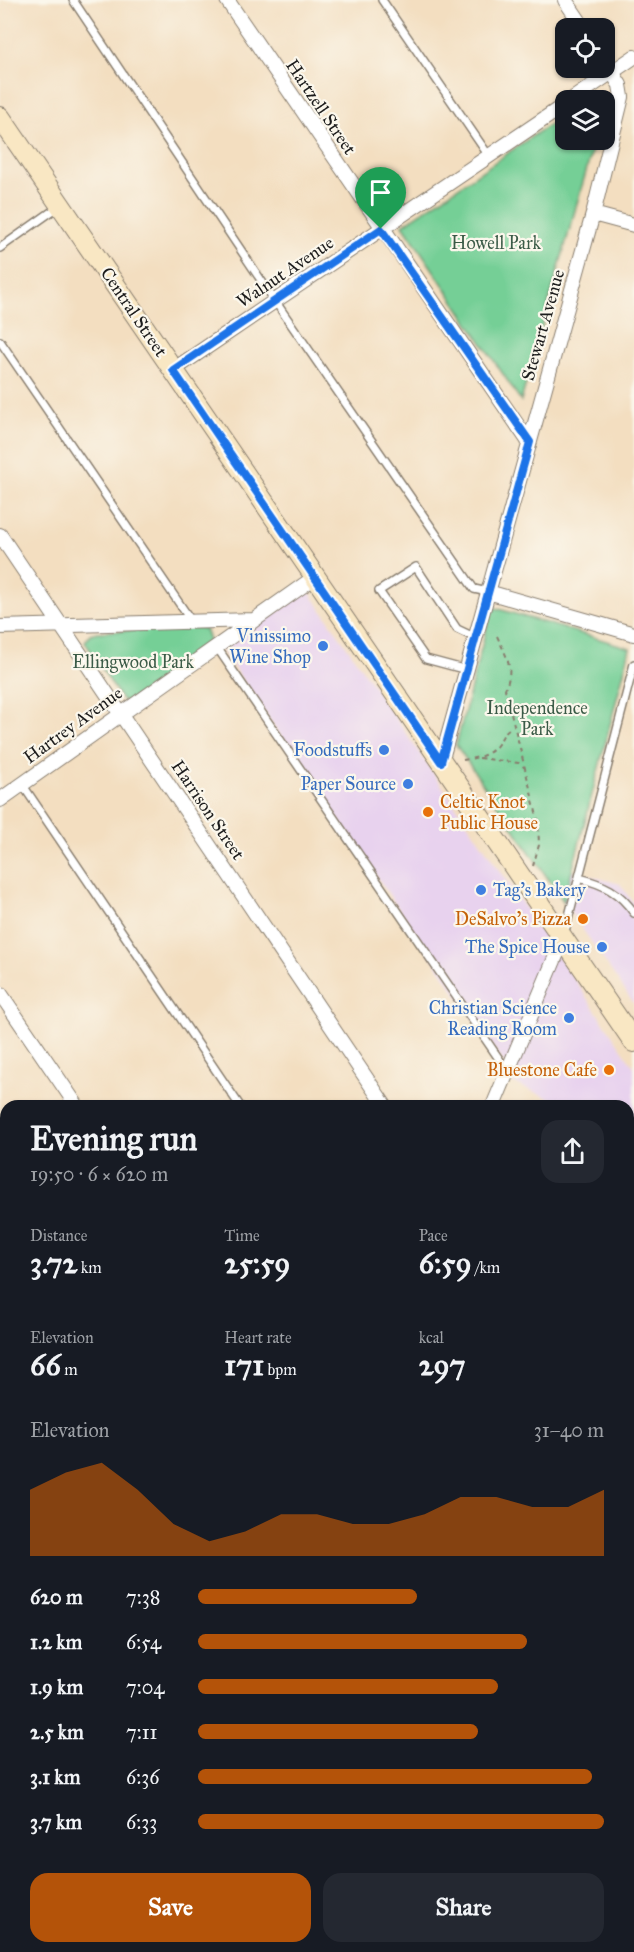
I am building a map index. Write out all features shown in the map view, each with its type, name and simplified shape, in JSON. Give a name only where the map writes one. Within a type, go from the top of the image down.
[{"type":"main road","name":"Central Street","points":[[3,129],[61,205],[634,1042]]},
{"type":"street","name":"Hartzell Street","points":[[227,0],[381,229],[530,442]]},
{"type":"street","points":[[564,0],[577,18]]},
{"type":"street","points":[[615,71],[634,57]]},
{"type":"street","points":[[586,90],[604,78]]},
{"type":"street","name":"Stewart Avenue","points":[[441,762],[593,214],[622,97],[615,78]]},
{"type":"street","name":"Walnut Avenue","points":[[173,370],[555,111]]},
{"type":"street","points":[[593,214],[634,225]]},
{"type":"street","name":"Harrison Street","points":[[0,535],[381,1100]]},
{"type":"street","name":"Hartrey Avenue","points":[[0,800],[315,577]]},
{"type":"street","points":[[488,592],[634,634]]},
{"type":"street","points":[[0,627],[253,620]]},
{"type":"street","points":[[496,1100],[563,939]]},
{"type":"street","points":[[0,993],[73,1100]]},
{"type":"lane","points":[[73,0],[275,301],[474,589],[488,592]]},
{"type":"lane","points":[[382,0],[489,156]]},
{"type":"lane","points":[[0,248],[61,205]]},
{"type":"lane","points":[[0,341],[192,622]]},
{"type":"lane","points":[[467,670],[426,659],[379,591],[416,567],[458,629],[476,638]]},
{"type":"lane","points":[[216,646],[508,1072]]},
{"type":"lane","points":[[563,939],[634,664]]},
{"type":"lane","points":[[22,784],[236,1100]]},
{"type":"lane","points":[[579,878],[607,887],[623,897],[634,913]]},
{"type":"path","points":[[497,636],[510,661],[510,677],[505,689],[540,835],[538,856],[533,866]]},
{"type":"path","points":[[479,758],[494,748],[507,729],[513,727]]},
{"type":"path","points":[[463,760],[479,758],[519,763],[526,769]]},
{"type":"shaded area","points":[[308,590],[634,1067],[634,1100],[553,1100],[506,1080],[510,1072],[222,650]]},
{"type":"shaded area","points":[[572,871],[620,884],[634,904],[634,1004],[564,902]]},
{"type":"green space","name":"Howell Park","points":[[555,121],[555,150],[592,150],[521,401],[403,225]]},
{"type":"green space","name":"Independence Park","points":[[492,607],[630,648],[564,902],[456,745]]},
{"type":"green space","name":"Ellingwood Park","points":[[197,627],[205,629],[210,643],[128,703],[121,699],[85,642],[90,634],[97,632]]},
{"type":"place","name":"Vinissimo Wine Shop","points":[[323,646]]},
{"type":"place","name":"Foodstuffs","points":[[384,750]]},
{"type":"place","name":"Paper Source","points":[[408,784]]},
{"type":"place","name":"Celtic Knot Public House","points":[[428,812]]},
{"type":"place","name":"Tag's Bakery","points":[[481,890]]},
{"type":"place","name":"DeSalvo's Pizza","points":[[583,919]]},
{"type":"place","name":"The Spice House","points":[[602,947]]},
{"type":"place","name":"Christian Science Reading Room","points":[[569,1018]]},
{"type":"place","name":"Bluestone Cafe","points":[[609,1070]]},
{"type":"route","points":[[381,229],[530,442],[441,762],[173,370],[381,229]]}]
